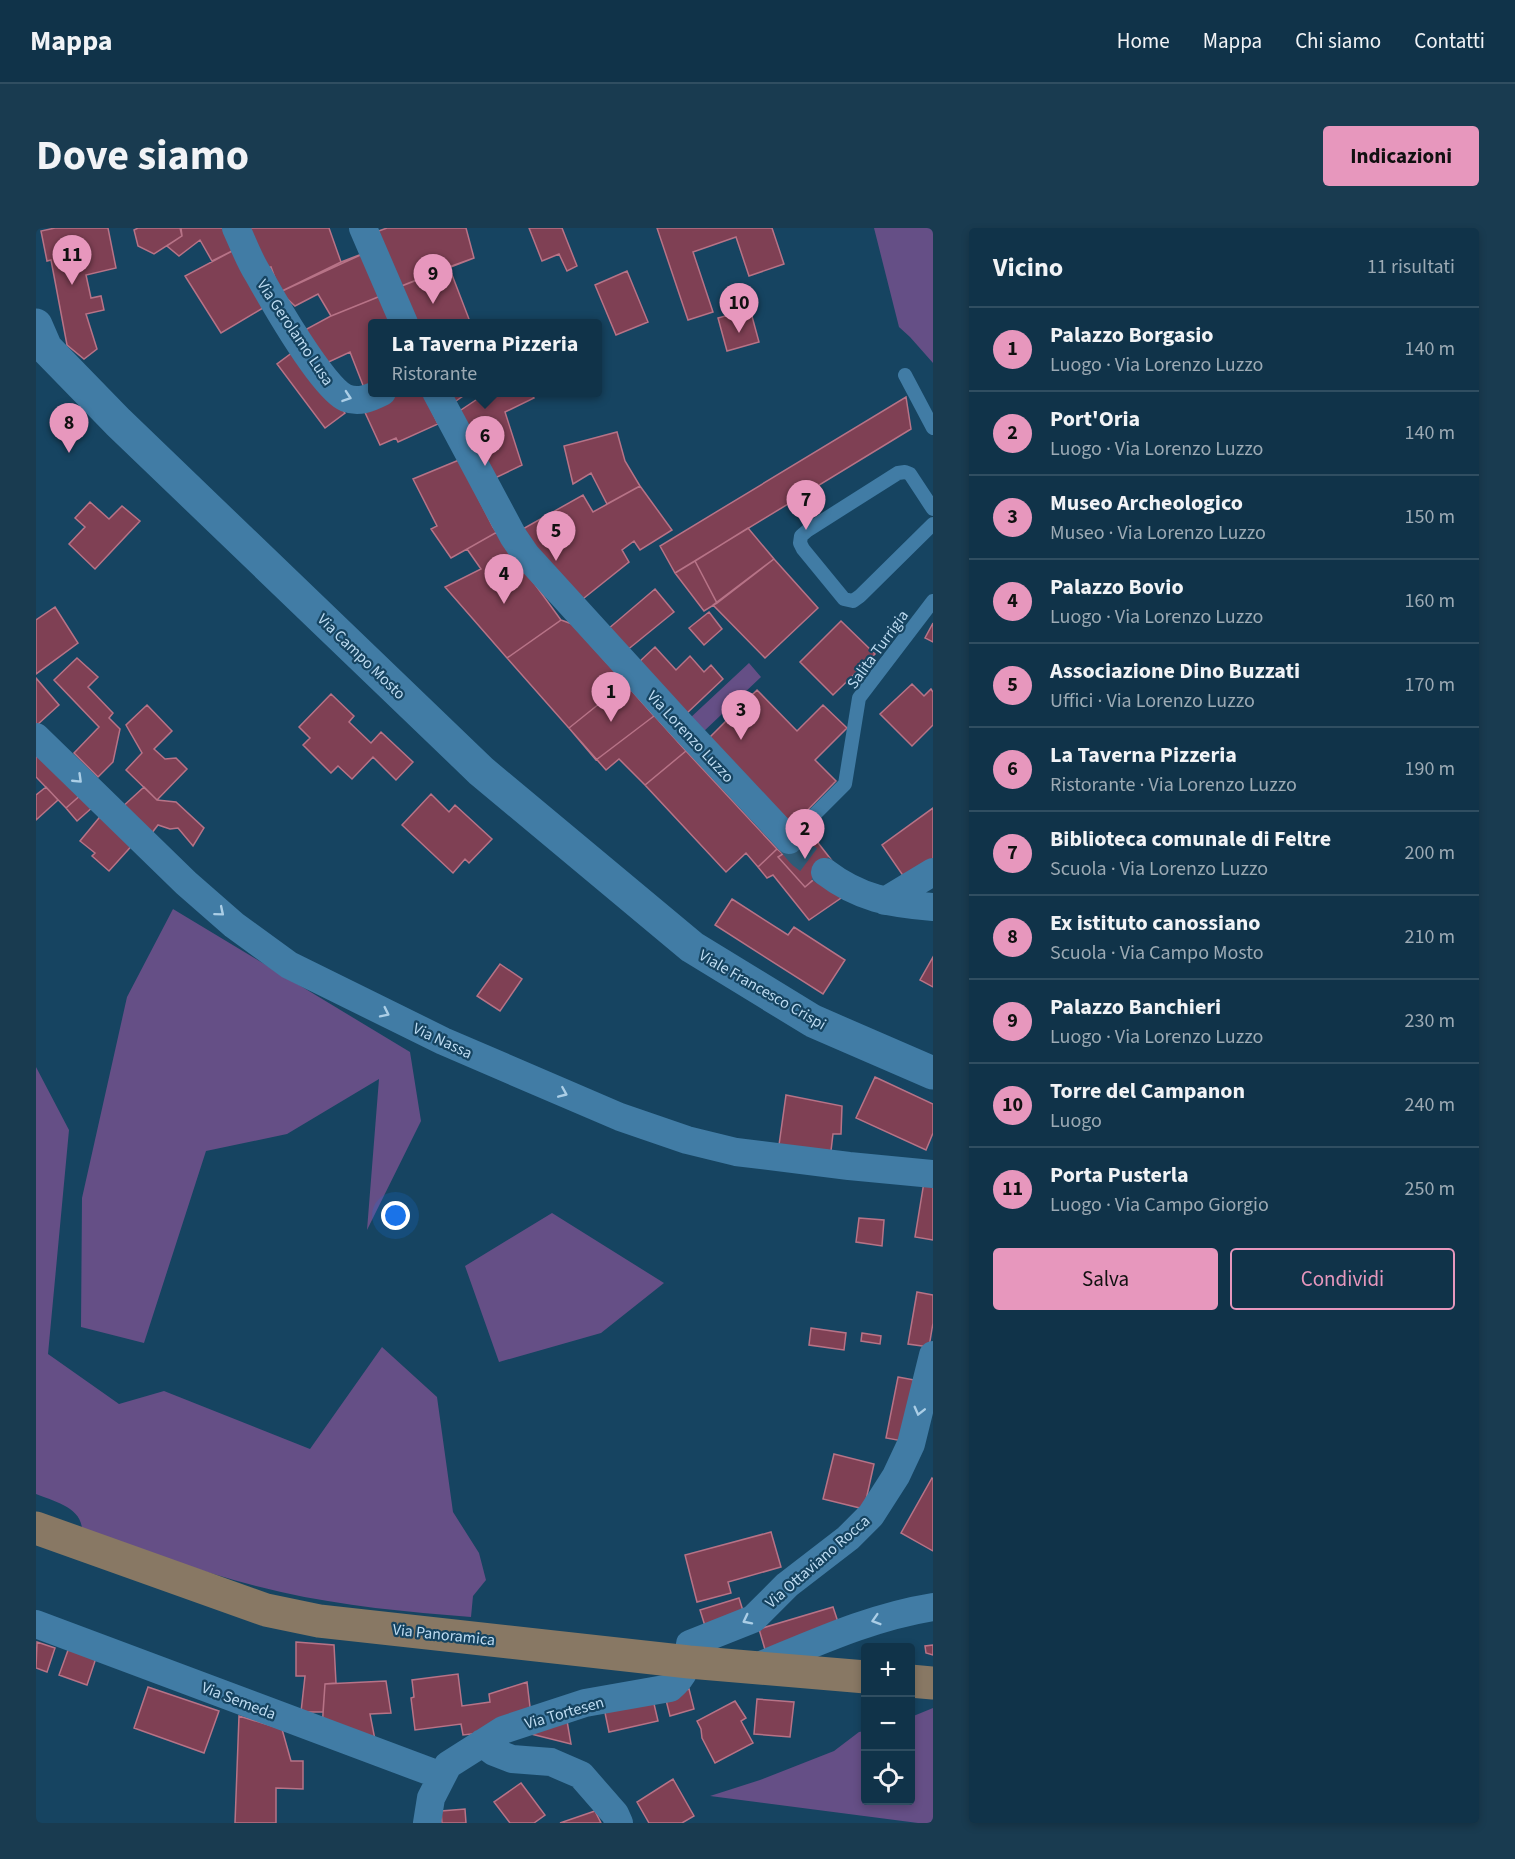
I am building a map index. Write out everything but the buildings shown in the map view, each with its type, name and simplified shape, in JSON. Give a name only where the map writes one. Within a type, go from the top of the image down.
[{"type":"main road","name":"Via Panoramica","points":[[36,1528],[235,1599],[276,1612],[319,1621],[752,1669],[861,1677]]},
{"type":"main road","points":[[915,1681],[933,1683]]},
{"type":"street","name":"Via Gerolamo Lusa","points":[[236,228],[257,273],[319,370],[337,393],[353,400],[372,397]]},
{"type":"street","points":[[367,238],[402,319]]},
{"type":"street","name":"Via Campo Mosto","points":[[41,336],[126,430],[481,771],[692,947]]},
{"type":"street","name":"Via Lorenzo Luzzo","points":[[438,397],[513,536],[526,555],[789,840]]},
{"type":"street","name":"Via Nassa","points":[[36,737],[186,883],[262,945],[289,965],[443,1041],[620,1118],[687,1140],[736,1152],[933,1174]]},
{"type":"street","points":[[825,872],[840,884],[870,897],[902,904],[933,907]]},
{"type":"street","points":[[885,901],[933,872]]},
{"type":"street","name":"Viale Francesco Crispi","points":[[692,947],[813,1022],[933,1073]]},
{"type":"street","name":"Via Ottaviano Rocca","points":[[689,1662],[690,1644],[753,1619],[787,1585],[848,1538],[871,1515],[896,1476],[911,1444],[933,1355]]},
{"type":"street","points":[[752,1669],[860,1625],[904,1612],[933,1607]]},
{"type":"street","name":"Via Semeda","points":[[36,1624],[442,1776]]},
{"type":"street","name":"Via Tortesen","points":[[442,1776],[447,1765],[503,1730],[585,1703],[670,1688],[679,1681],[689,1662]]},
{"type":"street","points":[[482,1743],[494,1752],[512,1759],[551,1762],[580,1774],[615,1814],[619,1823]]},
{"type":"street","points":[[427,1823],[431,1798],[442,1776]]},
{"type":"lane","points":[[905,375],[933,428]]},
{"type":"lane","points":[[933,509],[910,474],[898,473],[808,531],[801,536],[800,543],[844,599],[853,601],[933,524]]},
{"type":"lane","name":"Salita Turrigia","points":[[789,840],[845,784],[859,698],[933,601]]},
{"type":"shaded area","points":[[874,228],[933,228],[933,363],[899,327]]},
{"type":"shaded area","points":[[749,663],[761,677],[702,733],[689,719]]},
{"type":"shaded area","points":[[173,909],[410,1052],[421,1121],[367,1230],[379,1079],[287,1134],[206,1151],[144,1343],[81,1327],[82,1198],[127,997]]},
{"type":"shaded area","points":[[36,1067],[69,1130],[48,1354],[119,1404],[164,1391],[310,1449],[382,1347],[437,1397],[453,1512],[479,1553],[486,1580],[473,1596],[471,1617],[351,1605],[281,1592],[230,1579],[82,1529],[77,1515],[71,1510],[58,1502],[36,1494]]},
{"type":"shaded area","points":[[552,1213],[664,1283],[601,1333],[499,1362],[465,1266]]},
{"type":"shaded area","points":[[933,1708],[933,1823],[918,1823],[710,1796],[760,1780],[834,1751],[861,1732],[861,1805],[915,1805],[915,1715]]},
{"type":"tunnel","points":[[789,840],[801,854],[825,872]]},
{"type":"place","name":"Porta Pusterla","points":[[72,285]]},
{"type":"place","name":"Palazzo Banchieri","points":[[433,304]]},
{"type":"place","name":"Torre del Campanon","points":[[739,333]]},
{"type":"place","name":"Ex istituto canossiano","points":[[69,453]]},
{"type":"place","name":"La Taverna Pizzeria","points":[[485,466]]},
{"type":"place","name":"Biblioteca comunale di Feltre","points":[[806,530]]},
{"type":"place","name":"Associazione Dino Buzzati","points":[[556,561]]},
{"type":"place","name":"Palazzo Bovio","points":[[504,604]]},
{"type":"place","name":"Palazzo Borgasio","points":[[611,722]]},
{"type":"place","name":"Museo Archeologico","points":[[741,740]]},
{"type":"place","name":"Port'Oria","points":[[805,859]]}]
